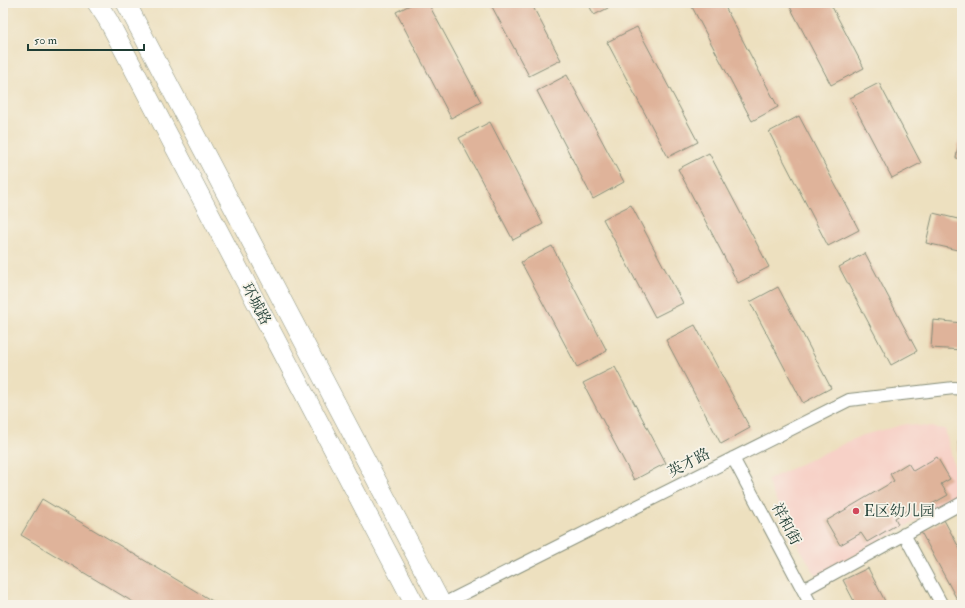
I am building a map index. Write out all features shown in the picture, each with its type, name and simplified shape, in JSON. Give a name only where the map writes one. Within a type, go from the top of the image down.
[{"type":"main road","name":"环城路","points":[[97,3],[108,20],[415,605]]},
{"type":"main road","points":[[126,3],[442,605]]},
{"type":"street","name":"英才路","points":[[442,605],[849,400],[954,388],[962,389]]},
{"type":"street","name":"祥和街","points":[[733,458],[811,605]]},
{"type":"street","points":[[803,590],[962,503]]},
{"type":"street","points":[[904,534],[942,605]]},
{"type":"shaded area","name":"E区幼儿园","points":[[906,424],[945,429],[961,495],[817,577],[788,528],[767,480],[860,436]]},
{"type":"building","points":[[414,3],[428,3],[481,102],[451,118],[396,12]]},
{"type":"building","points":[[490,3],[531,3],[561,60],[529,76]]},
{"type":"building","points":[[588,3],[618,3],[594,15]]},
{"type":"building","points":[[695,3],[723,3],[778,107],[752,121],[691,5]]},
{"type":"building","points":[[788,3],[830,3],[864,68],[831,85]]},
{"type":"building","points":[[637,27],[698,142],[668,157],[607,42]]},
{"type":"building","points":[[567,75],[624,182],[593,199],[537,91]]},
{"type":"building","points":[[879,83],[921,163],[892,178],[850,98]]},
{"type":"building","points":[[799,116],[859,230],[828,246],[769,132]]},
{"type":"building","points":[[490,122],[543,224],[513,240],[459,138]]},
{"type":"building","points":[[962,132],[962,159],[956,158]]},
{"type":"building","points":[[709,153],[769,267],[738,283],[678,169]]},
{"type":"building","points":[[631,205],[683,303],[655,317],[603,219]]},
{"type":"building","points":[[933,213],[962,220],[962,251],[926,243]]},
{"type":"building","points":[[552,246],[607,351],[577,367],[521,262]]},
{"type":"building","points":[[865,253],[917,351],[891,365],[839,267]]},
{"type":"building","points":[[778,287],[831,388],[803,403],[750,302]]},
{"type":"building","points":[[933,320],[962,323],[962,350],[931,348]]},
{"type":"building","points":[[695,325],[750,428],[721,444],[666,340]]},
{"type":"building","points":[[615,367],[666,463],[634,480],[583,383]]},
{"type":"building","points":[[962,440],[962,471],[960,472],[958,441]]},
{"type":"building","points":[[937,457],[950,479],[941,484],[948,495],[916,513],[913,507],[895,518],[898,524],[867,542],[861,533],[840,545],[826,521],[894,481],[890,474],[908,463],[913,471]]},
{"type":"building","points":[[42,499],[219,605],[138,605],[21,535]]},
{"type":"building","points":[[944,520],[962,553],[962,605],[960,605],[921,532]]},
{"type":"building","points":[[868,568],[887,605],[856,605],[843,580]]},
{"type":"place","name":"E区幼儿园","points":[[856,511]]}]
